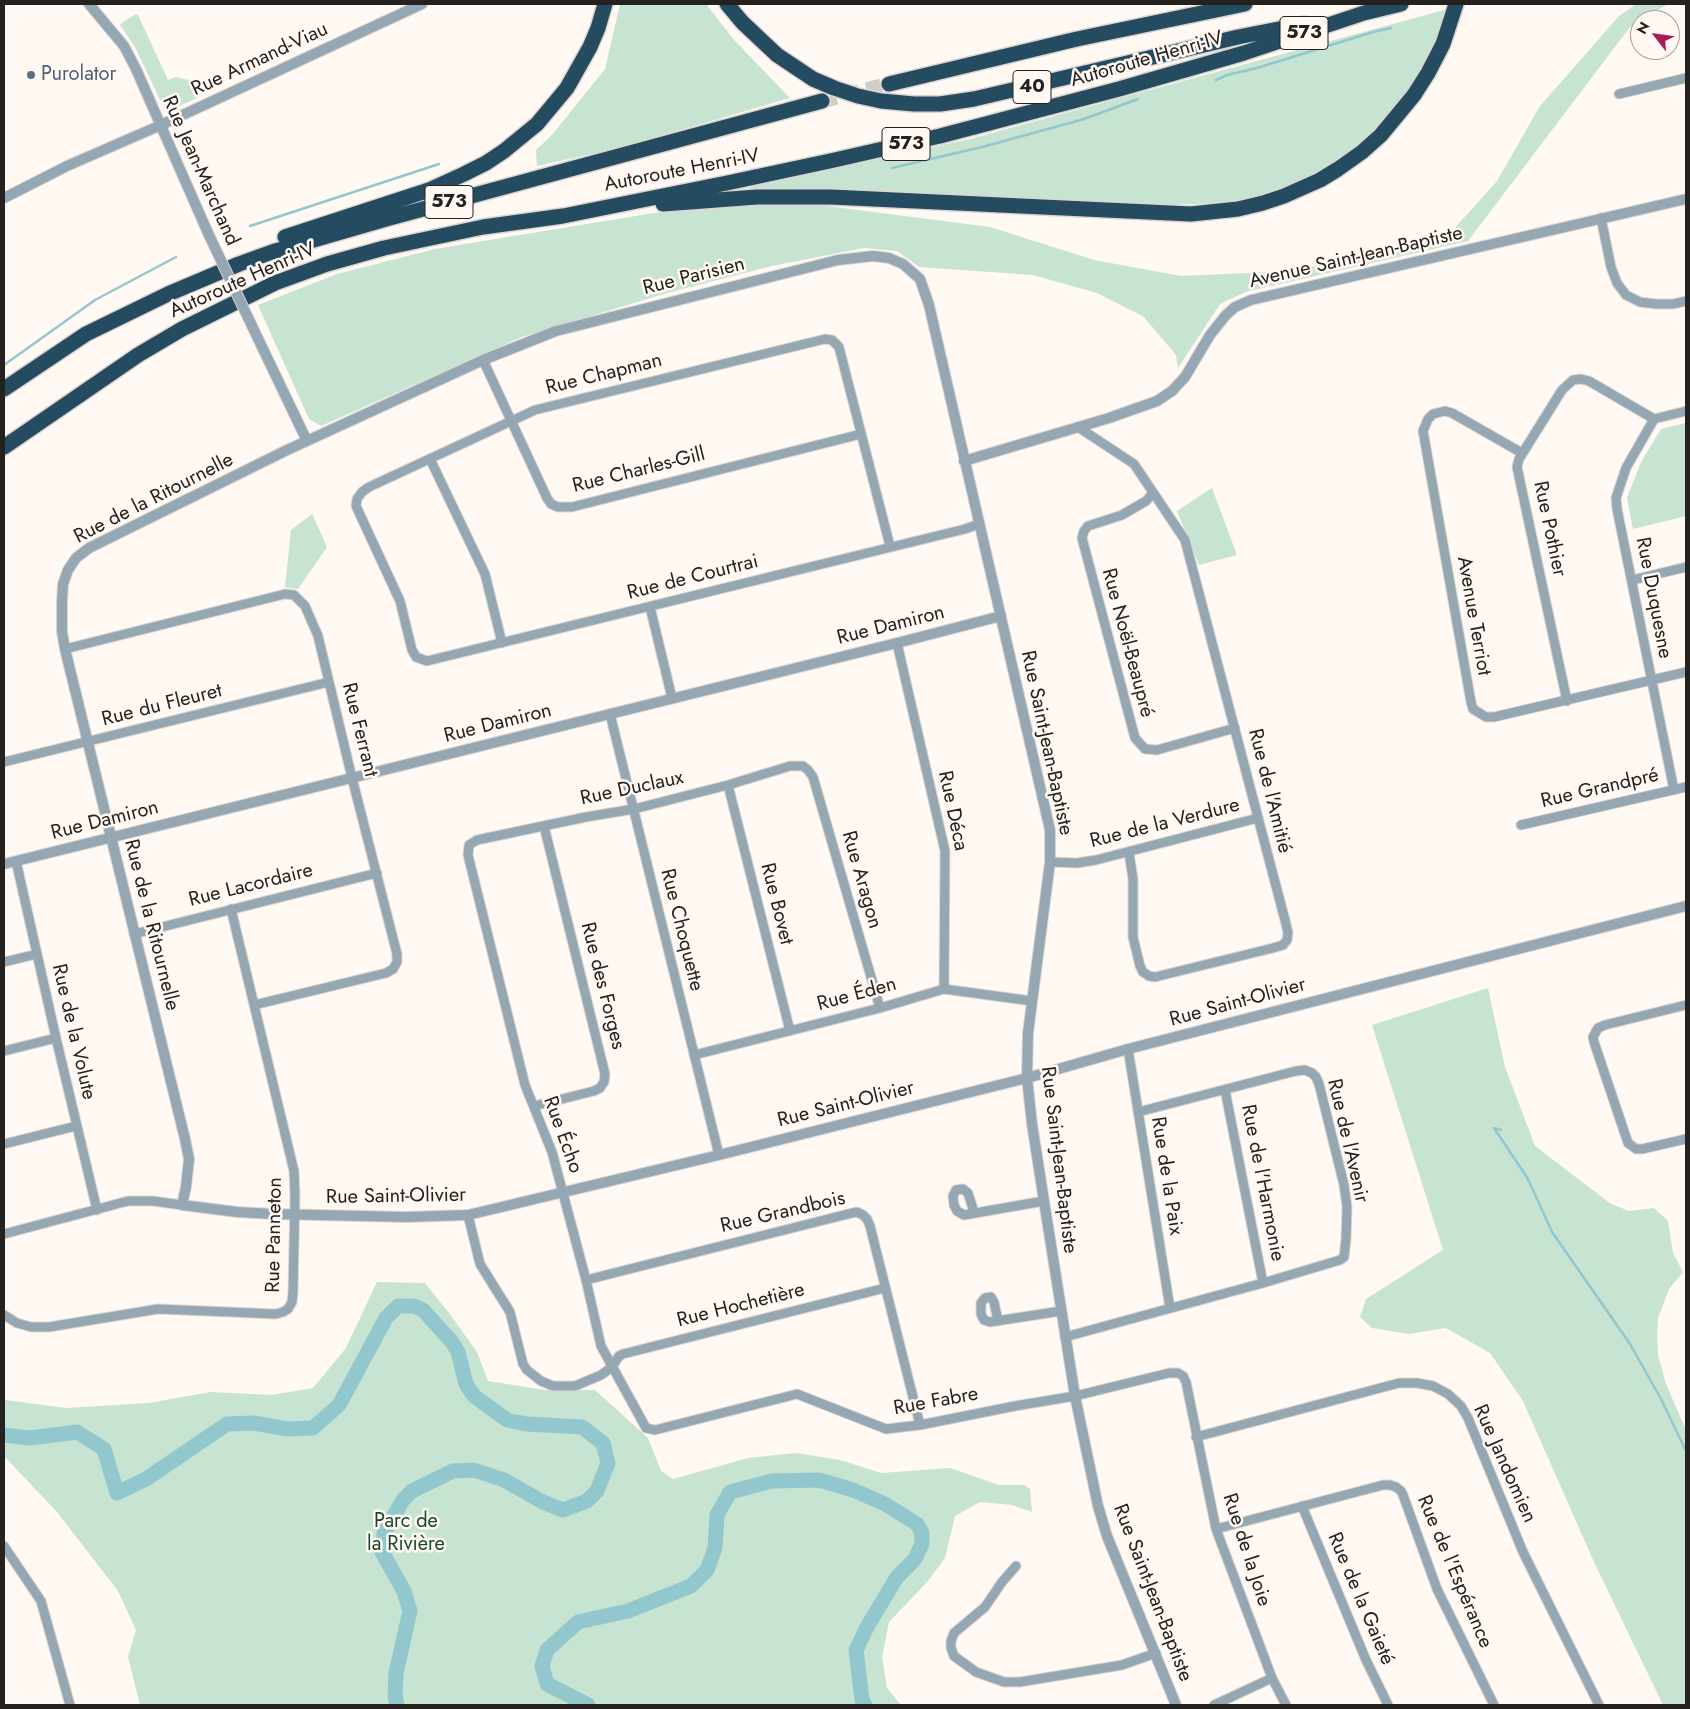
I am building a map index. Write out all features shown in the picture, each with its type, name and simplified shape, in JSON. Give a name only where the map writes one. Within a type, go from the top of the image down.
[{"type":"highway","points":[[86,334],[164,285],[199,270],[276,241],[429,190],[486,163],[537,124],[567,88],[590,46],[606,4]]},
{"type":"highway","name":"40","points":[[727,4],[742,22],[777,55],[813,78],[858,96],[881,101],[914,104],[940,104],[974,99],[1238,37],[1364,13]]},
{"type":"highway","name":"Autoroute Henri-IV","points":[[889,84],[1077,39],[1245,4]]},
{"type":"highway","name":"Autoroute Henri-IV","points":[[4,447],[160,342],[219,310],[276,284],[327,264],[384,248],[483,227],[563,216],[830,161],[1042,110],[1244,53],[1364,13],[1401,4]]},
{"type":"highway","points":[[563,216],[678,202],[788,197],[884,199],[1156,213],[1216,212],[1246,207],[1284,196],[1320,180],[1362,152],[1381,135],[1409,102],[1428,73],[1443,44],[1455,8]]},
{"type":"highway","name":"Autoroute Henri-IV","points":[[4,389],[86,334],[190,284],[272,252],[378,221],[822,101]]},
{"type":"street","name":"Rue Jean-Marchand","points":[[89,4],[124,46],[208,233],[307,441]]},
{"type":"street","name":"Rue Armand-Viau","points":[[4,198],[67,166],[161,125],[422,4]]},
{"type":"street","points":[[1619,94],[1686,78]]},
{"type":"street","name":"Avenue Saint-Jean-Baptiste","points":[[964,460],[1078,427],[1149,404],[1164,396],[1184,377],[1218,324],[1235,308],[1251,300],[1686,199]]},
{"type":"street","points":[[1601,218],[1610,267],[1616,283],[1626,295],[1640,302],[1656,304],[1673,304],[1686,301]]},
{"type":"street","name":"Rue Parisien","points":[[307,441],[483,360],[556,331],[838,260],[873,256],[889,258],[903,264],[920,279],[928,305],[964,460]]},
{"type":"street","name":"Rue Chapman","points":[[416,657],[412,650],[396,591],[356,506],[362,492],[430,458],[535,410],[825,339],[832,340],[839,347],[890,546]]},
{"type":"street","name":"Rue Charles-Gill","points":[[483,360],[547,498],[551,504],[564,508],[861,434]]},
{"type":"street","name":"Rue Pothier","points":[[1567,701],[1517,467],[1519,459],[1562,390],[1573,380],[1581,378],[1589,381],[1654,420]]},
{"type":"street","name":"Avenue Terriot","points":[[1522,453],[1452,413],[1445,411],[1433,414],[1428,419],[1423,432],[1471,702],[1474,709],[1486,717],[1494,717],[1686,672]]},
{"type":"street","points":[[1654,420],[1686,411]]},
{"type":"street","name":"Rue Duquesne","points":[[1654,420],[1626,468],[1616,498],[1674,790]]},
{"type":"street","name":"Rue de l'Amitié","points":[[1078,427],[1134,464],[1185,540],[1288,933],[1287,940],[1283,945],[1273,948],[1155,977],[1149,976],[1143,972],[1140,966],[1133,938],[1133,879],[1128,853]]},
{"type":"street","name":"Rue de la Ritournelle","points":[[182,1205],[189,1159],[64,649],[62,632],[63,584],[68,570],[76,558],[89,548],[307,441]]},
{"type":"street","points":[[430,458],[485,574],[502,642]]},
{"type":"street","name":"Rue Saint-Jean-Baptiste","points":[[964,460],[1050,830],[1050,862],[1028,1033],[1027,1078],[1032,1124],[1075,1396],[1098,1506],[1107,1536],[1176,1705]]},
{"type":"street","name":"Rue Noël-Beaupré","points":[[1153,493],[1146,501],[1122,515],[1088,526],[1082,538],[1135,738],[1144,749],[1158,750],[1235,728]]},
{"type":"street","name":"Rue de Courtrai","points":[[416,657],[427,661],[979,524]]},
{"type":"street","points":[[1632,580],[1686,567]]},
{"type":"street","name":"Rue Ferrant","points":[[64,649],[285,594],[290,594],[300,600],[308,614],[318,636],[397,954],[397,962],[393,969],[386,973],[254,1005]]},
{"type":"street","points":[[650,606],[672,698]]},
{"type":"street","name":"Rue Damiron","points":[[4,864],[897,644],[1001,616]]},
{"type":"street","name":"Rue Déca","points":[[897,644],[945,851],[944,989]]},
{"type":"street","name":"Rue du Fleuret","points":[[4,762],[329,682]]},
{"type":"street","name":"Rue Choquette","points":[[610,714],[719,1155]]},
{"type":"street","name":"Rue Duclaux","points":[[469,845],[477,840],[634,809],[728,785],[790,766],[803,766]]},
{"type":"street","name":"Rue Aragon","points":[[803,766],[813,777],[880,1008]]},
{"type":"street","name":"Rue Bovet","points":[[728,785],[790,1031]]},
{"type":"street","name":"Rue Grandpré","points":[[1522,825],[1686,787]]},
{"type":"street","name":"Rue de la Verdure","points":[[1050,862],[1077,863],[1128,853],[1258,818]]},
{"type":"street","name":"Rue des Forges","points":[[534,1106],[594,1091],[600,1088],[604,1082],[605,1074],[544,826]]},
{"type":"street","name":"Rue Écho","points":[[469,845],[468,855],[513,1040],[525,1085],[552,1152],[586,1280],[601,1346],[646,1428]]},
{"type":"street","name":"Rue de la Volute","points":[[16,861],[97,1210]]},
{"type":"street","name":"Rue Lacordaire","points":[[134,934],[377,873]]},
{"type":"street","name":"Rue Saint-Olivier","points":[[4,1234],[128,1201],[153,1201],[237,1212],[294,1215],[406,1217],[468,1215],[1027,1078],[1128,1049],[1686,906]]},
{"type":"street","name":"Rue Panneton","points":[[4,1315],[17,1323],[31,1328],[49,1327],[158,1309],[276,1314],[283,1312],[292,1302],[294,1171],[231,909]]},
{"type":"street","points":[[4,962],[37,954]]},
{"type":"street","name":"Rue Éden","points":[[694,1054],[880,1008],[944,989],[1032,1001]]},
{"type":"street","points":[[1686,1007],[1605,1025],[1598,1028],[1593,1037],[1628,1143],[1636,1150],[1686,1139]]},
{"type":"street","points":[[4,1051],[56,1038]]},
{"type":"street","name":"Rue de la Paix","points":[[1128,1049],[1170,1308]]},
{"type":"street","name":"Rue de l'Avenir","points":[[1065,1337],[1263,1283],[1340,1260],[1344,1257],[1347,1207],[1344,1185],[1319,1084],[1312,1073],[1305,1070],[1296,1070],[1138,1112]]},
{"type":"street","name":"Rue de l'Harmonie","points":[[1226,1090],[1263,1283]]},
{"type":"street","points":[[4,1144],[76,1126]]},
{"type":"street","points":[[974,1212],[1044,1202]]},
{"type":"street","name":"Rue Grandbois","points":[[586,1280],[857,1212],[868,1219],[920,1425]]},
{"type":"street","name":"Rue Hochetière","points":[[468,1215],[480,1264],[510,1312],[520,1354],[527,1370],[541,1382],[553,1386],[575,1386],[601,1375],[612,1367],[619,1356],[630,1352],[885,1288]]},
{"type":"street","points":[[998,1321],[1061,1311]]},
{"type":"street","name":"Rue Fabre","points":[[646,1428],[656,1430],[796,1394],[886,1429],[920,1425],[1075,1396],[1170,1372],[1178,1373]]},
{"type":"street","name":"Rue de la Joie","points":[[1178,1373],[1183,1376],[1186,1382],[1216,1529],[1272,1678],[1286,1705]]},
{"type":"street","name":"Rue Jandomien","points":[[1196,1437],[1400,1383],[1417,1383],[1433,1386],[1448,1394],[1461,1406],[1468,1418],[1523,1552],[1598,1705]]},
{"type":"street","name":"Rue de l'Espérance","points":[[1216,1529],[1390,1484],[1401,1491],[1437,1589],[1494,1705]]},
{"type":"street","name":"Rue de la Gaieté","points":[[1302,1506],[1366,1660],[1388,1705]]},
{"type":"street","points":[[4,1548],[41,1602],[70,1705]]},
{"type":"street","points":[[1016,1566],[1002,1582],[985,1607],[954,1633],[951,1648],[954,1656],[976,1672],[1004,1682],[1020,1682],[1122,1665],[1156,1653]]},
{"type":"street","points":[[1214,1705],[1272,1678]]},
{"type":"green space","points":[[620,4],[706,4],[735,41],[790,98],[618,148],[537,166],[536,150],[552,135],[605,69]]},
{"type":"green space","points":[[1636,4],[1668,4],[1658,10],[1630,10],[1630,27],[1468,241],[1245,292],[1220,304],[1178,368],[1176,355],[1144,317],[1097,293],[1033,275],[919,267],[897,251],[864,248],[772,266],[667,293],[522,337],[321,426],[309,419],[258,305],[337,274],[435,249],[660,212],[753,201],[827,206],[990,227],[1094,260],[1181,276],[1268,272],[1320,266],[1393,249],[1454,229],[1497,181],[1540,106],[1619,16]]},
{"type":"green space","points":[[1448,9],[1441,34],[1423,68],[1396,106],[1371,133],[1340,158],[1302,180],[1258,196],[1219,203],[1166,205],[842,189],[750,191],[750,187],[970,139]]},
{"type":"green space","points":[[136,14],[168,80],[176,77],[192,81],[199,95],[197,98],[175,108],[168,108],[162,104],[135,47],[120,25]]},
{"type":"green space","points":[[1686,423],[1686,516],[1633,529],[1627,498],[1641,462],[1661,429]]},
{"type":"green space","points":[[1212,488],[1237,555],[1199,565],[1177,511]]},
{"type":"green space","points":[[312,514],[327,547],[298,589],[285,587],[291,530]]},
{"type":"green space","points":[[1488,988],[1505,1067],[1535,1146],[1611,1204],[1629,1211],[1654,1208],[1668,1221],[1673,1253],[1683,1272],[1669,1289],[1658,1318],[1657,1336],[1658,1355],[1666,1384],[1686,1430],[1686,1705],[1663,1705],[1594,1562],[1523,1401],[1490,1353],[1446,1328],[1409,1334],[1372,1328],[1360,1317],[1366,1299],[1443,1250],[1372,1025]]},
{"type":"green space","name":"Parc de la Rivière","points":[[377,1282],[425,1283],[477,1352],[488,1381],[545,1390],[595,1390],[648,1438],[661,1471],[673,1479],[748,1458],[796,1453],[840,1460],[881,1473],[950,1468],[999,1485],[1024,1485],[1030,1489],[1032,1512],[1012,1505],[980,1502],[955,1516],[945,1558],[928,1581],[889,1622],[882,1657],[887,1688],[901,1705],[140,1705],[128,1657],[136,1630],[118,1591],[57,1512],[4,1456],[4,1400],[67,1408],[149,1403],[210,1392],[272,1395],[313,1388],[346,1348]]},
{"type":"waterway","points":[[1216,80],[1227,75],[1257,68],[1391,28]]},
{"type":"waterway","points":[[892,168],[986,146],[1084,119],[1138,99]]},
{"type":"waterway","points":[[250,226],[439,164]]},
{"type":"waterway","points":[[4,365],[95,300],[176,257]]},
{"type":"waterway","points":[[1501,1130],[1494,1128],[1528,1179],[1552,1232],[1630,1344],[1661,1399],[1686,1451]]},
{"type":"waterway","points":[[4,1435],[30,1438],[77,1432],[104,1449],[117,1493],[146,1479],[227,1424],[254,1423],[287,1429],[313,1428],[339,1405],[386,1318],[398,1306],[414,1306],[423,1310],[452,1342],[458,1352],[466,1384],[474,1396],[507,1420],[526,1424],[582,1427],[603,1443],[608,1463],[597,1491],[587,1501],[563,1510],[543,1502],[504,1480],[474,1470],[453,1471],[412,1491],[403,1500],[384,1533],[382,1552],[404,1591],[410,1611],[396,1673],[395,1696],[397,1705]]},
{"type":"waterway","points":[[588,1705],[547,1684],[542,1666],[547,1650],[578,1622],[628,1611],[691,1586],[707,1570],[715,1548],[717,1515],[730,1492],[772,1481],[819,1480],[853,1490],[885,1504],[917,1524],[922,1533],[922,1544],[915,1559],[897,1577],[867,1627],[856,1650],[862,1700],[865,1705]]},
{"type":"tunnel","points":[[822,101],[889,84]]},
{"type":"place","name":"Purolator","points":[[31,75]]}]
